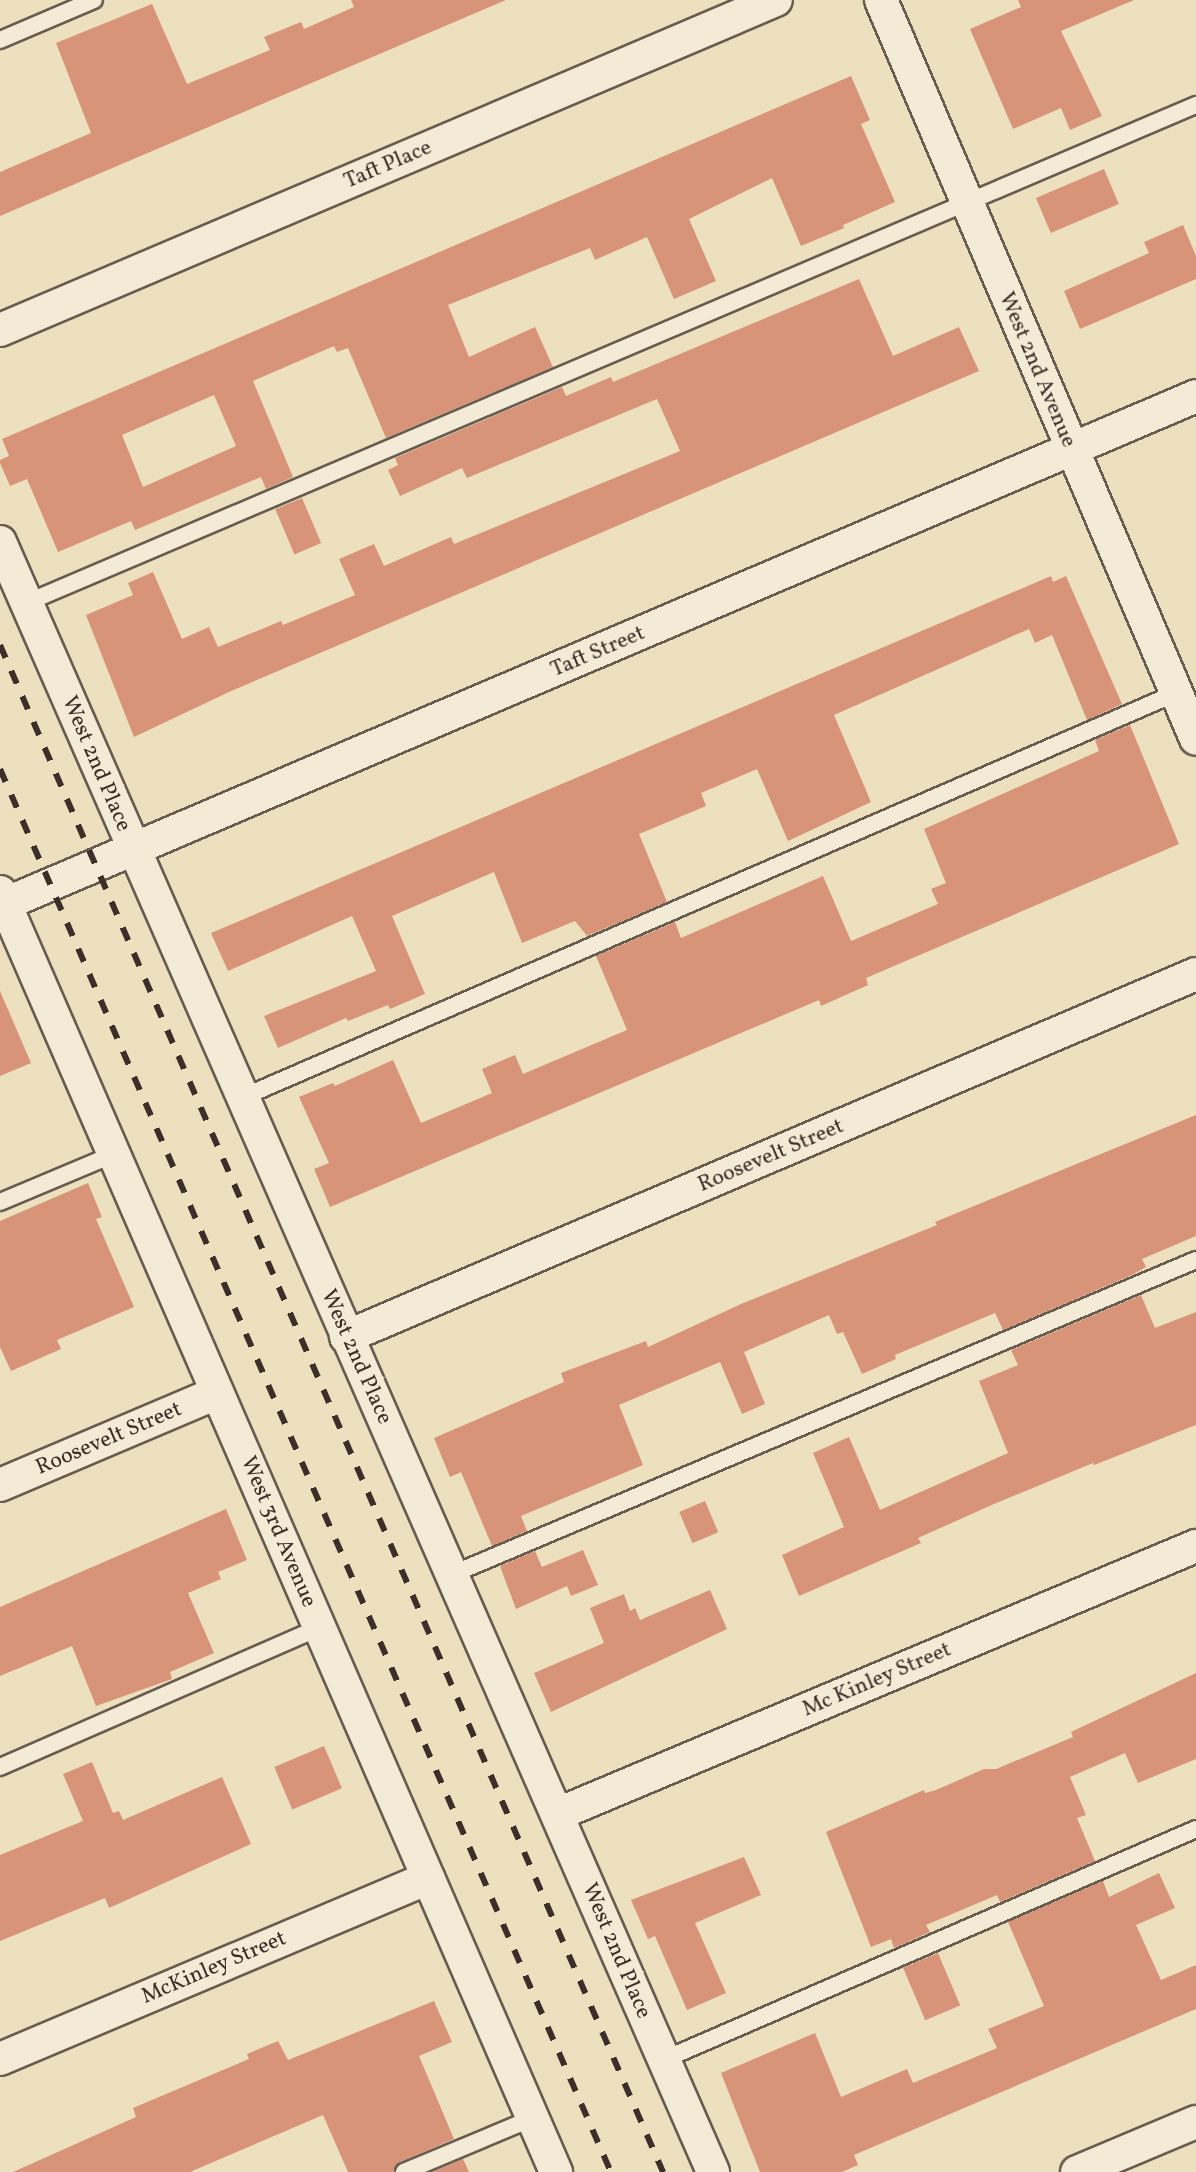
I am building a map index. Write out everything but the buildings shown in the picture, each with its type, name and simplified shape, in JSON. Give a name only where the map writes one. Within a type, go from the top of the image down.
[{"type":"street","name":"Taft Place","points":[[0,330],[776,0]]},
{"type":"street","name":"West 2nd Avenue","points":[[881,0],[1196,739]]},
{"type":"street","name":"Taft Street","points":[[2,901],[133,850],[1196,396]]},
{"type":"street","name":"West 2nd Place","points":[[0,542],[713,2172]]},
{"type":"street","name":"West 3rd Avenue","points":[[2,901],[556,2172]]},
{"type":"street","name":"Roosevelt Street","points":[[346,1337],[1196,974]]},
{"type":"street","name":"Roosevelt Street","points":[[0,1485],[217,1393]]},
{"type":"street","name":"Mc Kinley Street","points":[[558,1814],[1196,1546]]},
{"type":"street","name":"McKinley Street","points":[[0,2059],[428,1878]]},
{"type":"street","points":[[1077,2172],[1196,2122]]},
{"type":"lane","points":[[0,40],[94,0]]},
{"type":"lane","points":[[26,603],[1196,105]]},
{"type":"lane","points":[[241,1098],[1176,693]]},
{"type":"lane","points":[[0,1202],[114,1154]]},
{"type":"lane","points":[[453,1574],[1196,1260]]},
{"type":"lane","points":[[0,1767],[320,1627]]},
{"type":"lane","points":[[663,2060],[1196,1829]]},
{"type":"lane","points":[[404,2172],[533,2118]]},
{"type":"railway","points":[[0,645],[663,2172]]},
{"type":"railway","points":[[0,769],[611,2172]]}]
